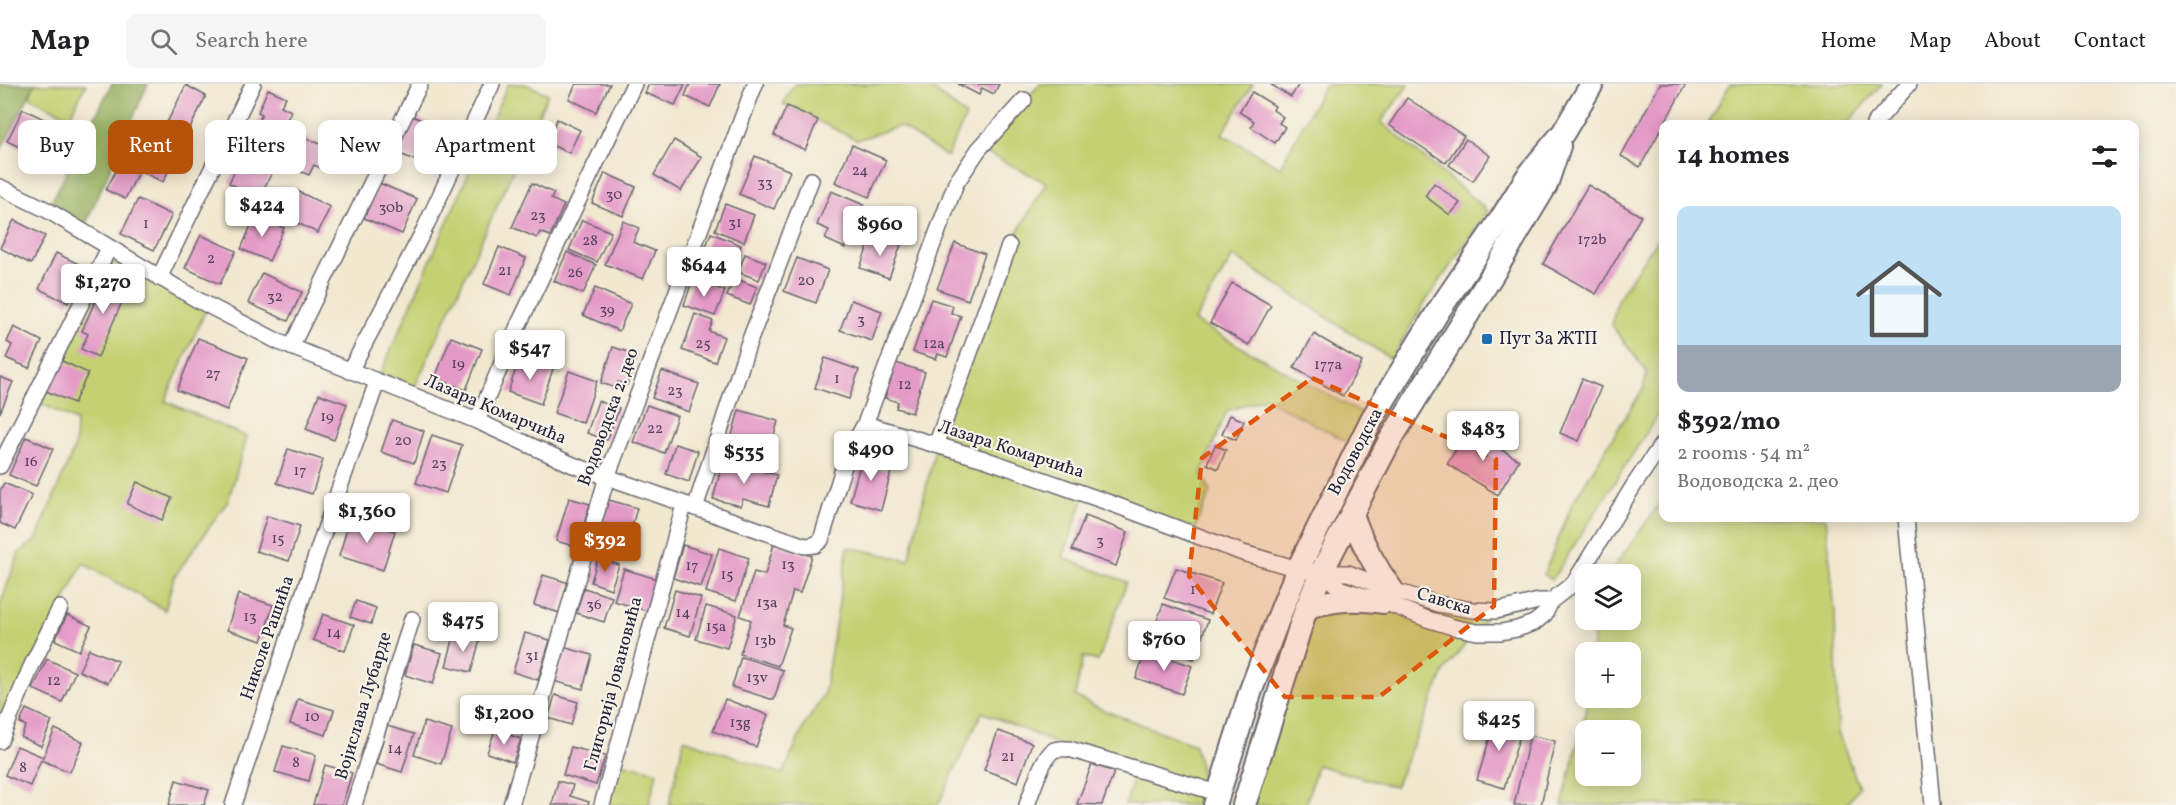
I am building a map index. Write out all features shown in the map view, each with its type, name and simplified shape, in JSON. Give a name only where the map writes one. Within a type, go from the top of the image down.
[{"type":"main road","name":"Водоводска","points":[[1216,799],[1251,690],[1298,568],[1372,419],[1404,365],[1531,171],[1563,133],[1592,84]]},
{"type":"main road","name":"Водоводска","points":[[1244,805],[1307,607],[1321,573],[1389,442],[1546,185],[1563,133]]},
{"type":"main road","points":[[1307,607],[1336,600],[1388,596],[1352,515]]},
{"type":"street","points":[[159,278],[253,84]]},
{"type":"street","points":[[291,347],[420,84]]},
{"type":"street","points":[[350,371],[423,232],[492,84]]},
{"type":"street","points":[[477,421],[518,326],[634,84]]},
{"type":"street","name":"Водоводска 2. део","points":[[511,805],[607,477],[754,84]]},
{"type":"street","points":[[1878,120],[1909,84]]},
{"type":"street","points":[[864,424],[956,183],[979,148],[1024,100]]},
{"type":"street","name":"Глигорија Јовановића","points":[[602,805],[689,506],[811,180]]},
{"type":"street","name":"Лазара Комарчића","points":[[0,187],[47,210],[196,300],[291,347],[477,421],[573,465],[793,543],[805,546],[814,545],[821,540],[847,456],[864,424],[1110,502],[1243,553],[1298,568]]},
{"type":"street","points":[[936,445],[1009,246]]},
{"type":"street","points":[[0,466],[109,248]]},
{"type":"street","name":"Николе Рашића","points":[[233,805],[324,532],[377,382]]},
{"type":"street","name":"Савска","points":[[1388,596],[1427,619],[1477,632],[1502,632],[1534,623],[1545,614],[1551,601],[1574,583],[1659,448]]},
{"type":"street","points":[[1906,522],[1933,805]]},
{"type":"street","name":"Савска","points":[[1298,568],[1321,573],[1341,589],[1473,610],[1496,611],[1539,601],[1551,601]]},
{"type":"street","points":[[0,741],[31,667],[60,608]]},
{"type":"street","name":"Војислава Лубарде","points":[[354,805],[412,619]]},
{"type":"street","points":[[1027,805],[1043,764],[1052,752],[1058,749],[1068,749],[1114,762],[1216,799]]},
{"type":"highlighted area","points":[[1312,378],[1496,459],[1494,606],[1379,697],[1285,697],[1189,576],[1202,458]]},
{"type":"green space","points":[[0,84],[35,84],[0,151]]},
{"type":"green space","points":[[35,84],[86,84],[70,117],[29,97]]},
{"type":"green space","points":[[112,84],[148,84],[132,120],[108,120],[108,174],[82,232],[47,210],[66,174],[96,174],[96,120],[93,120]]},
{"type":"green space","points":[[508,84],[525,84],[548,94],[536,120],[492,120]]},
{"type":"green space","points":[[794,84],[926,84],[966,116],[947,157],[900,126],[857,140],[783,104]]},
{"type":"green space","points":[[1040,84],[1253,84],[1222,134],[1280,167],[1325,84],[1409,84],[1381,122],[1488,211],[1426,301],[1391,359],[1233,256],[1194,321],[1372,419],[1357,447],[1265,398],[1227,411],[1201,474],[1211,491],[1192,534],[1085,494],[1063,558],[1127,582],[1098,661],[1083,657],[1075,696],[1098,708],[1195,745],[1205,789],[1215,805],[1125,805],[1137,769],[1069,749],[982,712],[938,805],[669,805],[684,739],[783,774],[803,728],[824,694],[848,547],[909,560],[936,445],[1009,246],[1047,183],[979,149]]},
{"type":"green space","points":[[1730,84],[1882,84],[1850,120],[1710,120]]},
{"type":"green space","points":[[468,174],[512,174],[411,395],[377,382]]},
{"type":"green space","points":[[1659,237],[1659,413],[1552,580],[1544,574],[1573,502],[1644,387],[1647,372],[1612,326],[1617,300]]},
{"type":"green space","points":[[109,248],[208,305],[165,401],[247,437],[228,501],[174,577],[165,610],[83,563],[0,734],[0,605],[19,553],[36,540],[75,446],[76,421],[32,399]]},
{"type":"green space","points":[[1659,505],[1659,522],[1826,522],[1835,613],[1838,733],[1859,787],[1846,805],[1562,805],[1575,753],[1575,786],[1641,786],[1641,720],[1583,720],[1586,708],[1641,708],[1641,642],[1593,642],[1594,630],[1641,630],[1641,564],[1616,564]]},
{"type":"green space","points":[[1411,599],[1484,620],[1444,672],[1395,787],[1317,765],[1306,805],[1243,805],[1307,607]]},
{"type":"green space","points":[[613,761],[657,772],[649,805],[602,805]]},
{"type":"building","points":[[576,84],[610,84],[596,112],[569,99]]},
{"type":"building","points":[[649,84],[685,84],[675,105],[645,93]]},
{"type":"building","points":[[690,84],[720,84],[710,107],[685,96]]},
{"type":"building","points":[[958,84],[999,84],[994,94],[982,88],[979,95]]},
{"type":"building","points":[[1270,84],[1299,84],[1291,97]]},
{"type":"building","points":[[1660,84],[1686,84],[1666,120],[1659,120],[1659,133],[1640,167],[1621,156]]},
{"type":"building","points":[[186,85],[206,96],[193,122],[193,120],[168,120]]},
{"type":"building","points":[[268,89],[286,97],[281,106],[291,111],[287,120],[259,120],[262,114],[258,112]]},
{"type":"building","points":[[1252,92],[1275,106],[1273,110],[1283,117],[1279,123],[1285,127],[1275,143],[1251,127],[1254,121],[1239,112]]},
{"type":"building","points":[[1407,98],[1464,136],[1446,163],[1389,125]]},
{"type":"building","points":[[787,106],[818,120],[805,150],[774,135]]},
{"type":"building","points":[[23,109],[46,120],[18,120],[18,146],[7,141]]},
{"type":"building","points":[[410,115],[422,120],[414,120],[414,160],[402,155],[402,135]]},
{"type":"building","points":[[557,120],[580,130],[569,153],[557,148]]},
{"type":"building","points":[[306,138],[318,143],[318,167],[314,165],[309,175],[306,174]]},
{"type":"building","points":[[1466,139],[1490,156],[1473,181],[1449,165]]},
{"type":"building","points":[[674,140],[702,157],[681,191],[654,175]]},
{"type":"building","points":[[852,145],[886,160],[869,197],[835,182]]},
{"type":"building","points":[[755,156],[790,171],[774,209],[739,194]]},
{"type":"building","points":[[605,173],[636,187],[623,216],[592,203]]},
{"type":"building","points":[[114,174],[138,174],[125,199],[106,190]]},
{"type":"building","points":[[146,174],[167,174],[163,182]]},
{"type":"building","points":[[233,174],[271,174],[259,198],[229,183]]},
{"type":"building","points":[[379,183],[417,199],[402,234],[364,218]]},
{"type":"building","points":[[532,183],[554,193],[551,199],[564,205],[550,236],[540,232],[537,238],[512,227]]},
{"type":"building","points":[[1434,183],[1460,203],[1450,215],[1425,196]]},
{"type":"building","points":[[1588,185],[1641,216],[1596,294],[1543,264]]},
{"type":"building","points":[[295,190],[330,207],[318,233],[283,216]]},
{"type":"building","points":[[831,191],[864,205],[845,248],[825,239],[829,230],[817,225]]},
{"type":"building","points":[[138,199],[172,215],[154,250],[121,234]]},
{"type":"building","points":[[725,204],[754,215],[744,242],[715,230]]},
{"type":"building","points":[[255,216],[284,228],[269,261],[241,249]]},
{"type":"building","points":[[14,220],[45,236],[31,264],[0,248]]},
{"type":"building","points":[[582,220],[611,232],[597,262],[569,250]]},
{"type":"building","points":[[623,221],[639,228],[633,242],[655,251],[643,279],[605,264]]},
{"type":"building","points":[[711,233],[741,245],[732,269],[702,257]]},
{"type":"building","points":[[201,235],[236,251],[220,284],[185,268]]},
{"type":"building","points":[[872,235],[901,245],[889,278],[860,268]]},
{"type":"building","points":[[955,243],[985,254],[968,300],[937,289]]},
{"type":"building","points":[[499,247],[526,258],[511,295],[484,284]]},
{"type":"building","points":[[567,252],[596,265],[583,294],[554,281]]},
{"type":"building","points":[[56,253],[85,267],[68,303],[39,289]]},
{"type":"building","points":[[745,254],[766,262],[759,280],[738,272]]},
{"type":"building","points":[[797,258],[828,270],[816,303],[784,291]]},
{"type":"building","points":[[262,273],[302,292],[288,321],[248,303]]},
{"type":"building","points":[[106,276],[129,286],[98,357],[81,349],[88,334],[82,331]]},
{"type":"building","points":[[734,278],[757,287],[750,305],[727,296]]},
{"type":"building","points":[[693,279],[725,291],[715,316],[684,305]]},
{"type":"building","points":[[1232,283],[1271,305],[1249,345],[1210,323]]},
{"type":"building","points":[[595,288],[631,304],[619,331],[583,315]]},
{"type":"building","points":[[931,299],[953,306],[951,313],[961,316],[947,357],[938,354],[936,359],[913,352]]},
{"type":"building","points":[[851,300],[882,311],[872,341],[840,330]]},
{"type":"building","points":[[695,314],[713,321],[709,331],[724,337],[715,362],[682,350]]},
{"type":"building","points":[[14,327],[42,341],[29,368],[6,358],[12,345],[7,342]]},
{"type":"building","points":[[1314,334],[1362,362],[1343,396],[1294,368]]},
{"type":"building","points":[[451,337],[482,349],[466,390],[435,378]]},
{"type":"building","points":[[198,338],[248,358],[227,410],[177,390]]},
{"type":"building","points":[[613,347],[637,355],[627,385],[618,382],[616,388],[601,383]]},
{"type":"building","points":[[520,357],[553,369],[541,404],[508,392]]},
{"type":"building","points":[[825,358],[859,370],[849,399],[815,388]]},
{"type":"building","points":[[60,360],[88,373],[74,403],[46,391]]},
{"type":"building","points":[[896,363],[925,372],[912,413],[896,408],[898,402],[885,398]]},
{"type":"building","points":[[569,371],[597,381],[583,423],[554,413]]},
{"type":"building","points":[[662,371],[699,384],[689,412],[652,398]]},
{"type":"building","points":[[0,377],[13,382],[0,413]]},
{"type":"building","points":[[1582,379],[1601,387],[1579,441],[1560,433]]},
{"type":"building","points":[[319,394],[347,404],[334,440],[306,429]]},
{"type":"building","points":[[598,401],[619,408],[607,440],[587,433]]},
{"type":"building","points":[[647,405],[677,416],[664,453],[633,442]]},
{"type":"building","points":[[739,410],[778,421],[769,454],[761,451],[758,465],[726,456]]},
{"type":"building","points":[[1230,415],[1244,421],[1236,440],[1222,434]]},
{"type":"building","points":[[392,420],[424,431],[414,463],[381,452]]},
{"type":"building","points":[[1468,430],[1519,460],[1498,495],[1447,464]]},
{"type":"building","points":[[432,435],[462,445],[446,493],[416,483]]},
{"type":"building","points":[[26,437],[53,449],[36,486],[9,475]]},
{"type":"building","points":[[675,444],[698,451],[689,482],[666,474]]},
{"type":"building","points":[[1215,445],[1226,450],[1218,469],[1207,464]]},
{"type":"building","points":[[288,449],[323,460],[312,494],[277,483]]},
{"type":"building","points":[[864,451],[882,455],[878,468],[891,472],[881,510],[850,501]]},
{"type":"building","points":[[723,461],[777,475],[769,506],[743,499],[741,506],[713,499]]},
{"type":"building","points":[[137,482],[172,498],[162,520],[127,504]]},
{"type":"building","points":[[4,483],[32,495],[15,530],[0,523],[0,491]]},
{"type":"building","points":[[569,498],[590,504],[577,547],[556,541]]},
{"type":"building","points":[[609,500],[637,508],[628,540],[599,532]]},
{"type":"building","points":[[267,516],[300,526],[289,561],[256,551]]},
{"type":"building","points":[[1085,516],[1128,532],[1116,566],[1072,550]]},
{"type":"building","points":[[350,518],[395,531],[383,570],[339,556]]},
{"type":"building","points":[[774,544],[812,556],[800,593],[793,591],[783,625],[791,628],[778,666],[740,654],[751,620],[740,616],[754,572],[765,575]]},
{"type":"building","points":[[683,545],[712,554],[701,587],[673,578]]},
{"type":"building","points":[[719,548],[749,558],[736,601],[706,592]]},
{"type":"building","points":[[598,558],[619,565],[611,589],[591,582]]},
{"type":"building","points":[[1176,568],[1222,583],[1210,614],[1164,598]]},
{"type":"building","points":[[624,569],[657,579],[647,611],[614,601]]},
{"type":"building","points":[[543,575],[569,583],[560,613],[534,605]]},
{"type":"building","points":[[584,588],[612,597],[604,622],[576,613]]},
{"type":"building","points":[[675,590],[701,598],[690,636],[664,628]]},
{"type":"building","points":[[238,594],[273,605],[262,641],[227,630]]},
{"type":"building","points":[[356,601],[376,608],[371,624],[350,617]]},
{"type":"building","points":[[1163,604],[1208,620],[1194,659],[1149,643]]},
{"type":"building","points":[[706,606],[737,615],[727,648],[696,639]]},
{"type":"building","points":[[323,614],[354,625],[345,651],[313,640]]},
{"type":"building","points":[[67,615],[91,626],[79,651],[55,640]]},
{"type":"building","points":[[455,633],[480,640],[471,672],[446,666]]},
{"type":"building","points":[[525,633],[550,640],[538,680],[513,672]]},
{"type":"building","points":[[414,645],[442,653],[433,684],[405,675]]},
{"type":"building","points":[[563,647],[592,655],[583,689],[553,681]]},
{"type":"building","points":[[89,649],[118,661],[108,683],[79,671]]},
{"type":"building","points":[[1146,650],[1192,666],[1182,694],[1136,678]]},
{"type":"building","points":[[741,657],[783,670],[774,700],[732,687]]},
{"type":"building","points":[[47,659],[75,672],[62,702],[33,689]]},
{"type":"building","points":[[555,695],[578,702],[571,725],[548,718]]},
{"type":"building","points":[[298,699],[334,710],[326,735],[290,724]]},
{"type":"building","points":[[725,699],[768,715],[756,747],[713,731]]},
{"type":"building","points":[[26,709],[52,721],[41,746],[21,737],[26,726],[20,723]]},
{"type":"building","points":[[1498,711],[1512,715],[1507,728],[1521,732],[1504,788],[1477,780]]},
{"type":"building","points":[[424,722],[452,730],[441,764],[414,755]]},
{"type":"building","points":[[387,726],[414,734],[402,772],[376,764]]},
{"type":"building","points":[[55,729],[83,742],[70,772],[41,760],[30,786],[5,775],[17,746],[43,757]]},
{"type":"building","points":[[495,730],[521,739],[513,762],[487,753]]},
{"type":"building","points":[[998,731],[1032,743],[1018,782],[984,770]]},
{"type":"building","points":[[1530,735],[1555,741],[1541,805],[1514,805]]},
{"type":"building","points":[[283,746],[316,755],[309,781],[275,772]]},
{"type":"building","points":[[571,747],[605,756],[596,785],[563,775]]},
{"type":"building","points":[[1092,764],[1114,772],[1102,805],[1077,804]]},
{"type":"building","points":[[325,765],[352,773],[342,805],[313,805]]},
{"type":"building","points":[[176,780],[209,790],[204,805],[169,805]]},
{"type":"building","points":[[558,781],[573,785],[570,796],[589,802],[588,805],[552,805]]},
{"type":"place","name":"Пут За ЖТП","points":[[1487,339]]}]
